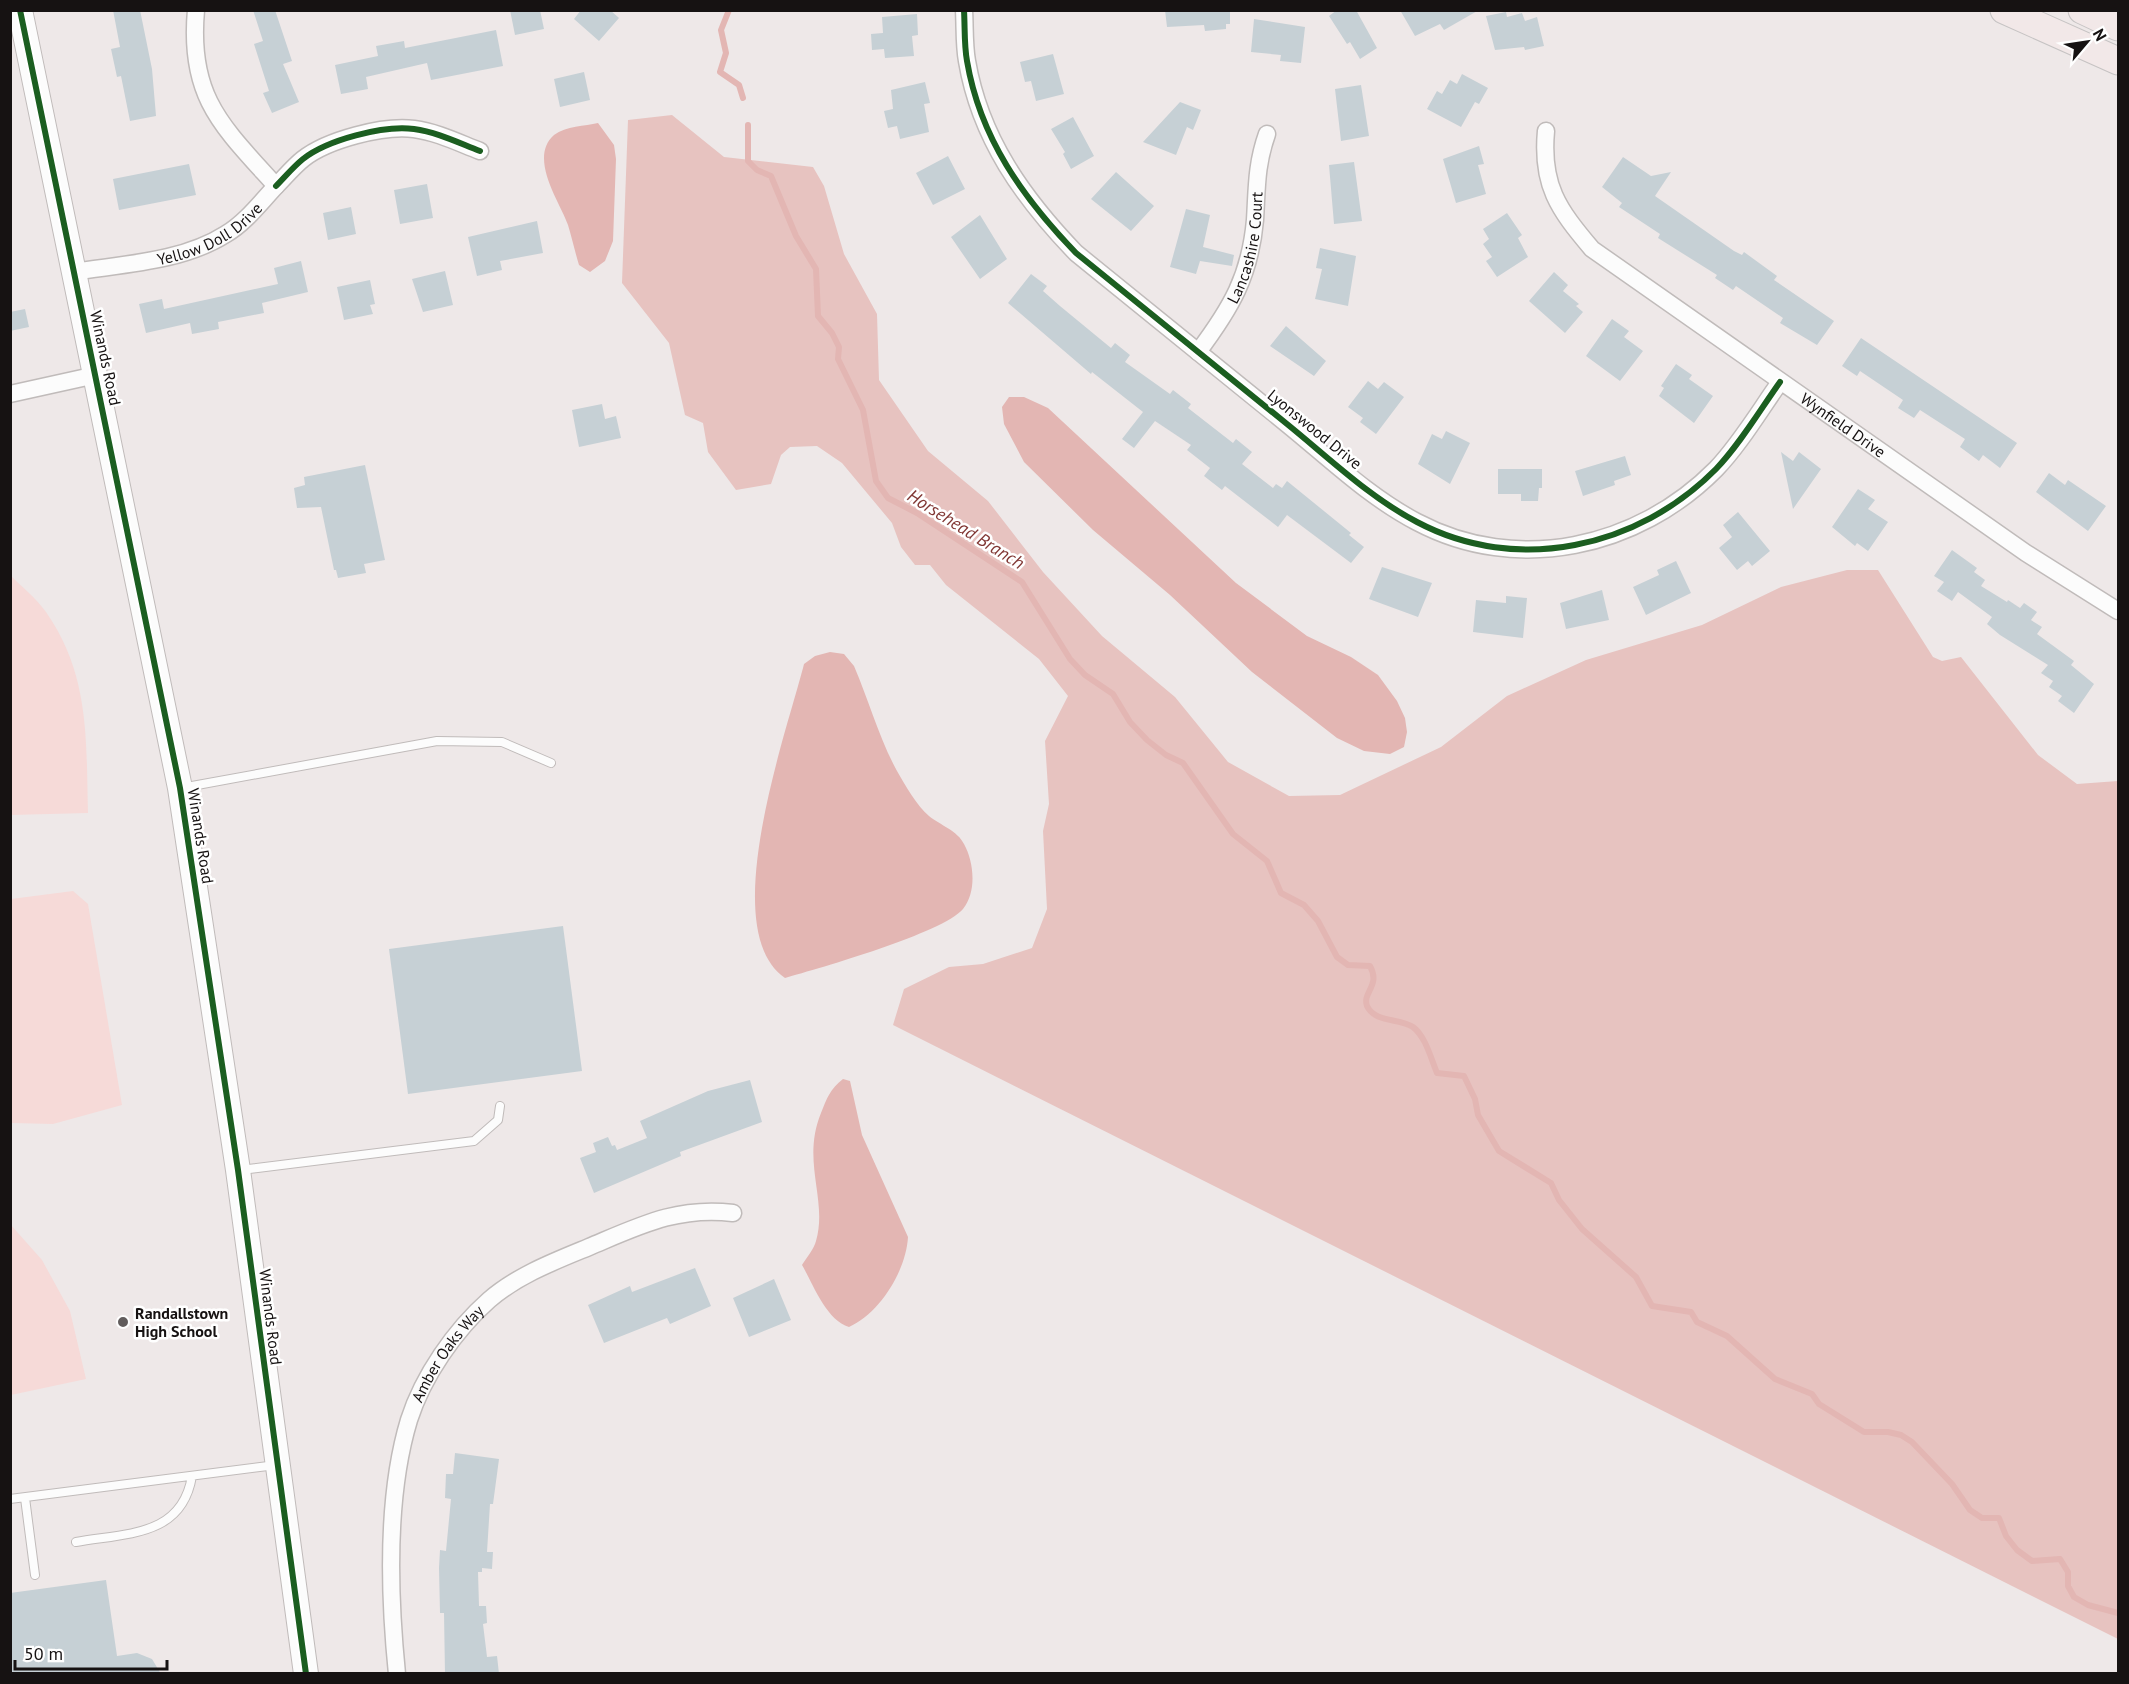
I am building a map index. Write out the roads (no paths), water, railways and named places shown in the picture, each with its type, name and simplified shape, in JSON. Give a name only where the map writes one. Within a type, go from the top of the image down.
[{"type":"main road","points":[[2004,10],[2118,61]]},
{"type":"main road","points":[[2082,10],[2118,27]]},
{"type":"street","name":"Winands Road","points":[[20,10],[180,788],[238,1170],[306,1674]]},
{"type":"street","name":"Yellow Doll Drive","points":[[73,272],[176,255],[204,246],[228,234],[276,186],[228,133],[200,85],[196,60],[196,10]]},
{"type":"street","name":"Lyonswood Drive","points":[[964,10],[966,58],[972,87],[986,128],[1024,194],[1076,253],[1383,501],[1416,522],[1450,538],[1485,546],[1522,549],[1559,548],[1596,542],[1631,530],[1692,492],[1717,467],[1780,382]]},
{"type":"street","points":[[276,186],[303,159],[325,146],[386,130],[412,129],[435,134],[480,151]]},
{"type":"street","name":"Wynfield Drive","points":[[1546,131],[1543,158],[1548,181],[1559,206],[1592,249],[2026,553],[2118,611]]},
{"type":"street","name":"Lancashire Court","points":[[1198,352],[1224,317],[1243,277],[1255,220],[1258,159],[1267,134]]},
{"type":"street","points":[[10,394],[96,375]]},
{"type":"street","name":"Amber Oaks Way","points":[[397,1674],[392,1597],[392,1544],[400,1461],[410,1419],[440,1358],[465,1325],[490,1299],[520,1278],[653,1220],[706,1210],[733,1213]]},
{"type":"lane","points":[[180,788],[438,741],[502,742],[551,762]]},
{"type":"lane","points":[[238,1170],[474,1141],[498,1120],[500,1106]]},
{"type":"lane","points":[[10,1500],[276,1465]]},
{"type":"lane","points":[[76,1542],[160,1526],[181,1509],[190,1490],[192,1476]]},
{"type":"lane","points":[[25,1498],[35,1575]]},
{"type":"waterway","name":"Horsehead Branch","points":[[729,10],[721,30],[726,53],[720,72],[739,85],[743,98]]},
{"type":"waterway","name":"Horsehead Branch","points":[[748,125],[748,161],[757,170],[771,176],[796,236],[816,269],[818,316],[832,333],[839,347],[838,359],[863,410],[876,481],[888,498],[917,513],[1022,582],[1070,659],[1085,675],[1113,694],[1130,722],[1147,740],[1166,755],[1183,763],[1233,834],[1267,861],[1281,893],[1304,905],[1318,921],[1337,957],[1348,965],[1370,966],[1373,973],[1373,984],[1366,1001],[1371,1011],[1382,1018],[1408,1024],[1418,1031],[1425,1042],[1437,1073],[1464,1076],[1475,1099],[1478,1115],[1499,1151],[1551,1183],[1559,1200],[1582,1229],[1636,1277],[1652,1306],[1691,1312],[1697,1322],[1727,1336],[1775,1379],[1812,1394],[1819,1404],[1864,1432],[1888,1432],[1901,1435],[1912,1442],[1952,1484],[1970,1510],[1982,1518],[1999,1518],[2006,1536],[2017,1550],[2032,1561],[2060,1559],[2068,1572],[2068,1586],[2074,1597],[2088,1605],[2118,1613]]},
{"type":"place","name":"Randallstown High School","points":[[123,1322]]}]
